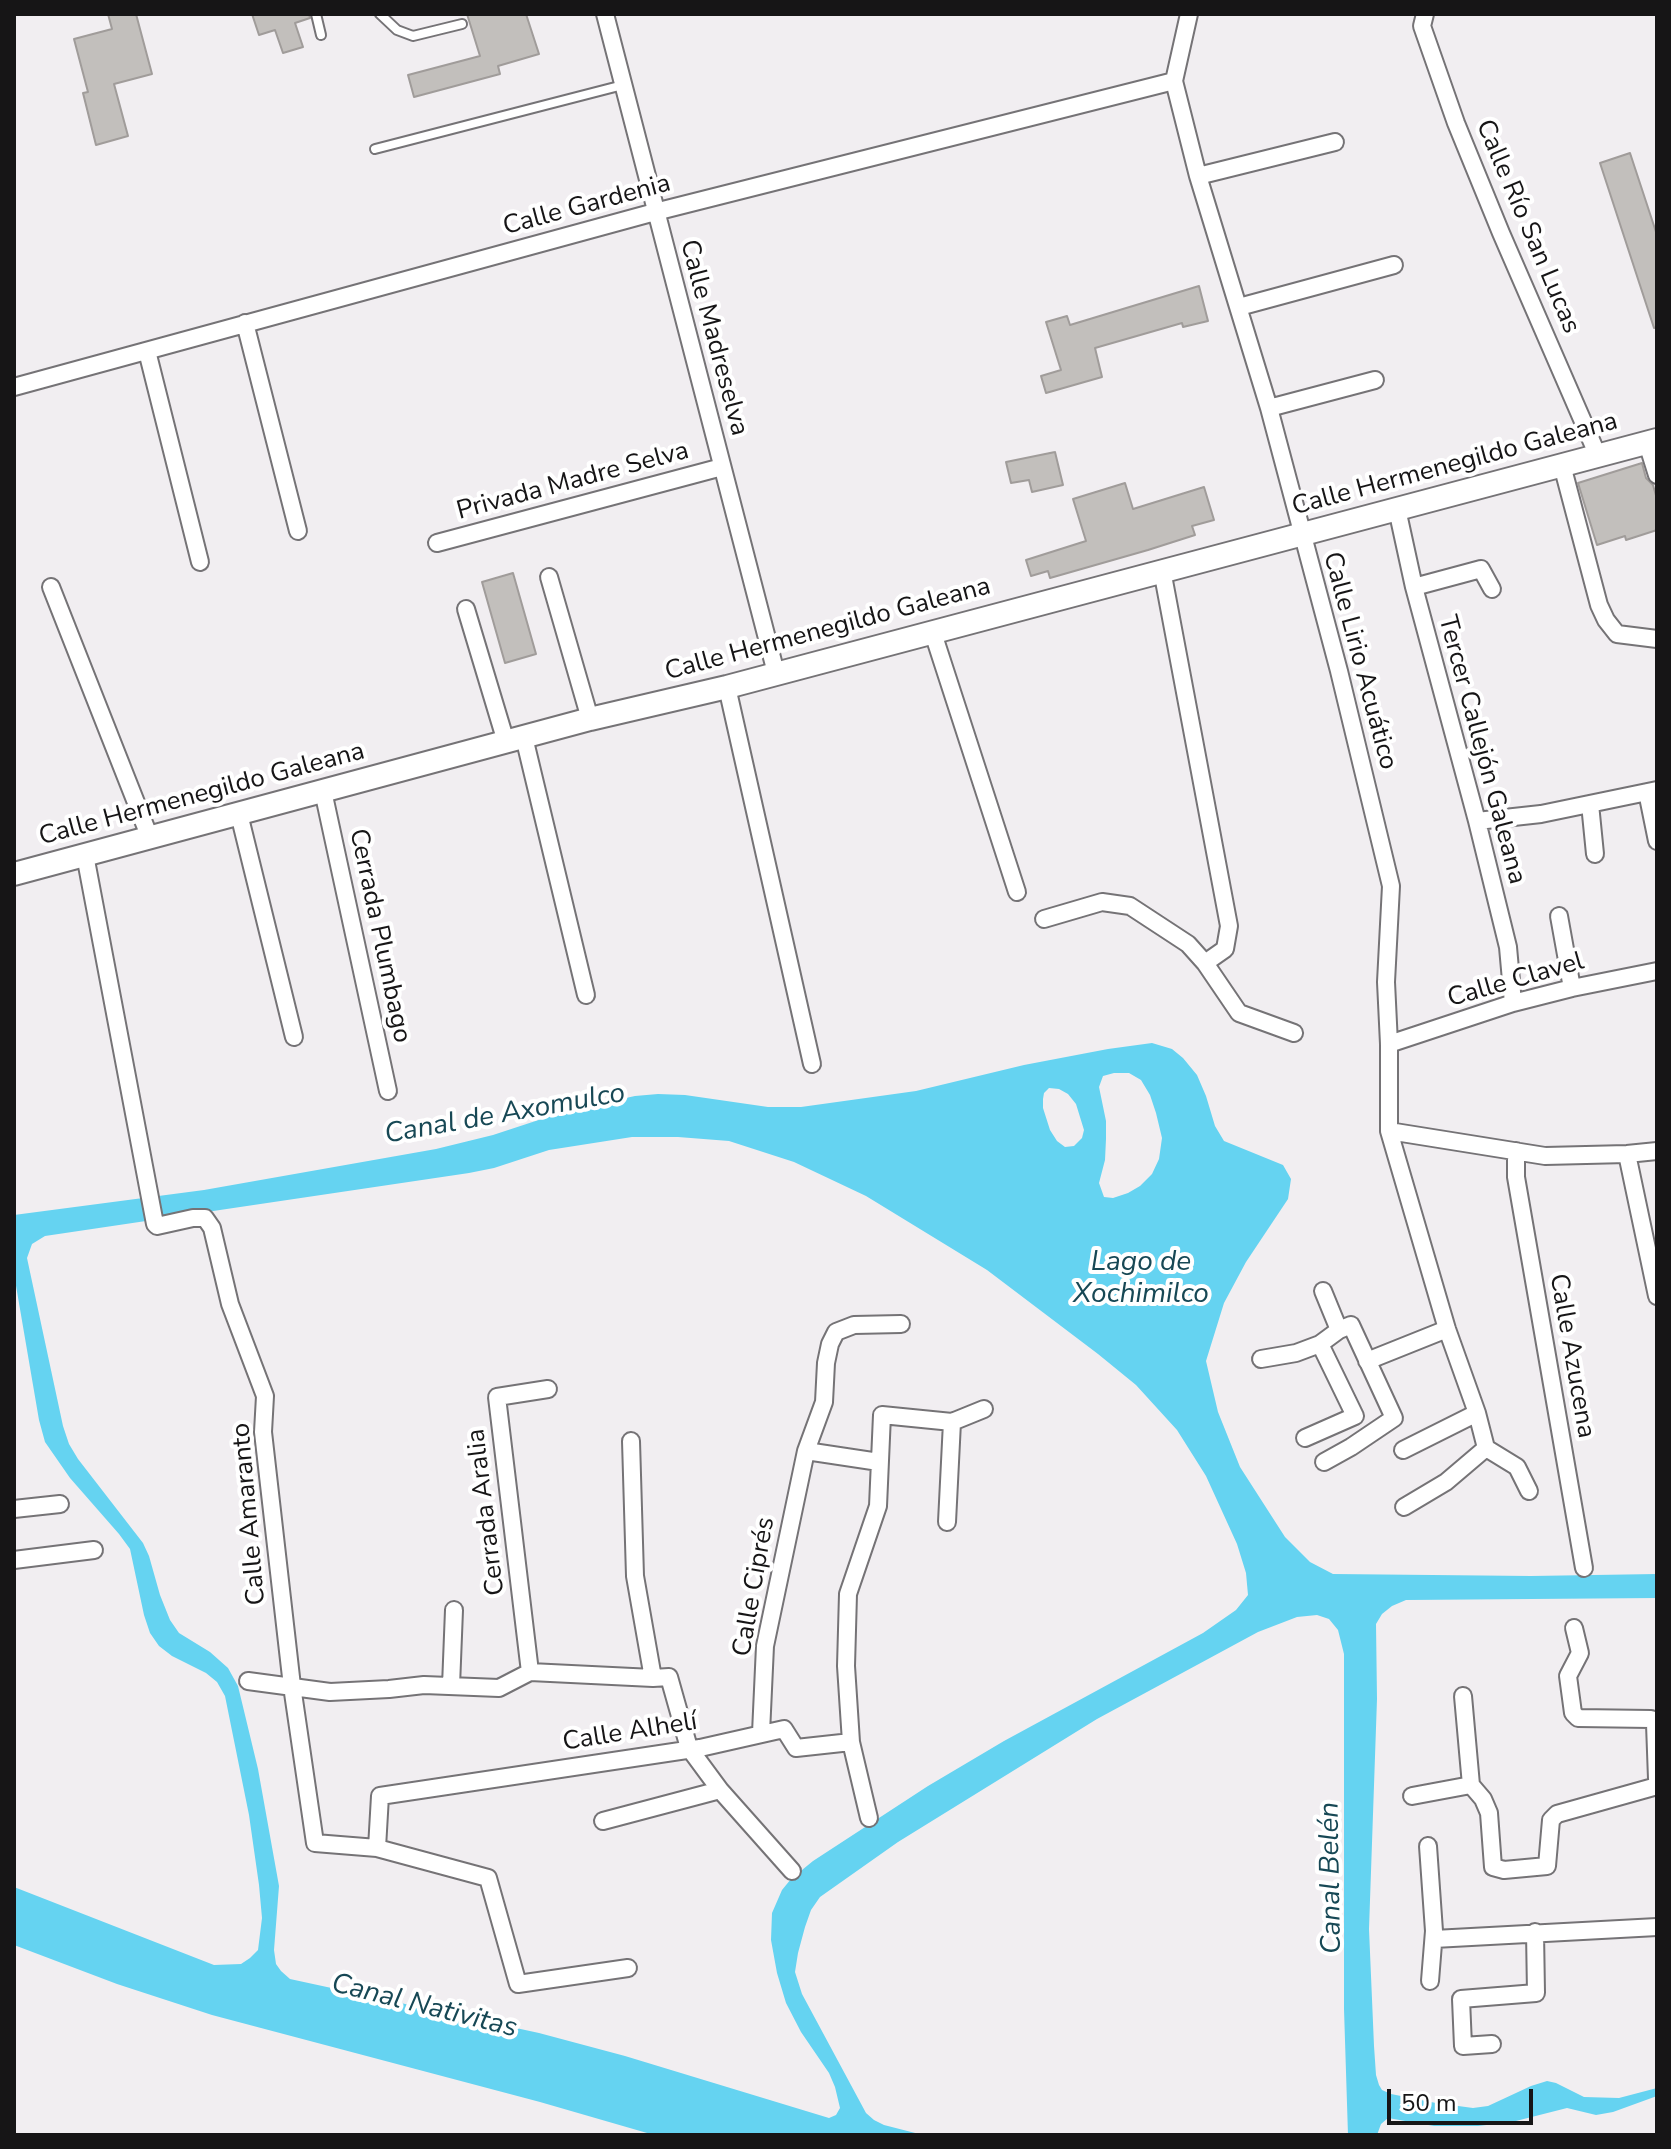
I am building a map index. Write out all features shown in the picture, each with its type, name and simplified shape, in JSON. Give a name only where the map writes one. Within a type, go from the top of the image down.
[{"type":"street","name":"Calle Madreselva","points":[[605,14],[776,673]]},
{"type":"street","name":"Calle Lirio Acuático","points":[[1189,14],[1174,81],[1198,176],[1269,408],[1339,671],[1391,886],[1386,982],[1389,1131],[1447,1329],[1486,1448]]},
{"type":"street","name":"Calle Río San Lucas","points":[[1425,14],[1422,26],[1456,123],[1598,456]]},
{"type":"street","name":"Calle Gardenia","points":[[14,387],[655,212],[1174,81]]},
{"type":"street","points":[[1198,176],[1335,142]]},
{"type":"street","points":[[1239,307],[1394,265]]},
{"type":"street","points":[[245,323],[298,531]]},
{"type":"street","points":[[147,351],[200,562]]},
{"type":"street","points":[[1269,408],[1375,380]]},
{"type":"street","name":"Calle Hermenegildo Galeana","points":[[14,874],[590,719],[727,687],[1652,442]]},
{"type":"street","points":[[1652,442],[1657,475]]},
{"type":"street","points":[[1562,465],[1599,605],[1606,620],[1617,634],[1657,639]]},
{"type":"street","name":"Privada Madre Selva","points":[[437,543],[722,467]]},
{"type":"street","name":"Tercer Callejón Galeana","points":[[1397,509],[1414,587],[1508,947],[1513,1003]]},
{"type":"street","points":[[1414,587],[1481,569],[1492,589]]},
{"type":"street","points":[[1162,570],[1229,926],[1225,949],[1205,963]]},
{"type":"street","points":[[549,577],[590,719]]},
{"type":"street","points":[[51,587],[150,838]]},
{"type":"street","points":[[466,609],[515,739],[586,995]]},
{"type":"street","points":[[933,633],[1017,892]]},
{"type":"street","points":[[727,687],[812,1064]]},
{"type":"street","name":"Cerrada Plumbago","points":[[323,791],[388,1091]]},
{"type":"street","points":[[1477,821],[1541,814],[1652,791],[1657,841]]},
{"type":"street","points":[[1590,804],[1595,854]]},
{"type":"street","points":[[239,814],[294,1037]]},
{"type":"street","name":"Calle Amaranto","points":[[85,855],[154,1222],[157,1226],[205,1218],[212,1228],[230,1304],[265,1396],[263,1432],[292,1686],[315,1843],[377,1848],[488,1878],[518,1984],[628,1968]]},
{"type":"street","points":[[1044,919],[1102,902],[1130,906],[1188,944],[1239,1013],[1294,1033]]},
{"type":"street","points":[[1559,916],[1572,988]]},
{"type":"street","name":"Calle Clavel","points":[[1389,1044],[1513,1003],[1657,971]]},
{"type":"street","points":[[1389,1131],[1545,1156],[1657,1151]]},
{"type":"street","name":"Calle Azucena","points":[[1516,1151],[1516,1177],[1584,1568]]},
{"type":"street","points":[[1627,1154],[1657,1296]]},
{"type":"street","points":[[1323,1291],[1339,1330]]},
{"type":"street","name":"Calle Ciprés","points":[[761,1733],[765,1646],[806,1451],[824,1402],[830,1344],[836,1332],[854,1325],[901,1324]]},
{"type":"street","points":[[1261,1359],[1296,1353],[1320,1344],[1351,1325],[1394,1418],[1324,1462]]},
{"type":"street","points":[[1367,1361],[1447,1329]]},
{"type":"street","points":[[1305,1438],[1355,1416],[1320,1344]]},
{"type":"street","name":"Cerrada Aralia","points":[[530,1672],[497,1397],[548,1389]]},
{"type":"street","points":[[869,1818],[851,1742],[846,1666],[848,1594],[878,1506],[882,1415],[952,1422],[984,1409]]},
{"type":"street","points":[[1403,1450],[1477,1413]]},
{"type":"street","points":[[947,1522],[952,1422]]},
{"type":"street","points":[[631,1441],[635,1576],[653,1678]]},
{"type":"street","points":[[1404,1507],[1446,1482],[1486,1448],[1517,1467],[1529,1491]]},
{"type":"street","points":[[806,1451],[879,1462]]},
{"type":"street","points":[[14,1509],[60,1504]]},
{"type":"street","points":[[14,1560],[94,1550]]},
{"type":"street","points":[[451,1686],[454,1610]]},
{"type":"street","points":[[1574,1628],[1580,1653],[1568,1676],[1573,1713],[1578,1718],[1651,1719],[1655,1724],[1657,1779]]},
{"type":"street","points":[[248,1681],[330,1692],[424,1685],[499,1688],[530,1672],[669,1677],[689,1748],[720,1790],[792,1871]]},
{"type":"street","points":[[1463,1696],[1471,1785],[1483,1799],[1489,1813],[1493,1867],[1504,1870],[1547,1866],[1551,1820],[1557,1814],[1657,1786]]},
{"type":"street","points":[[761,1733],[784,1729],[796,1748],[851,1742]]},
{"type":"street","name":"Calle Alhelí","points":[[377,1848],[380,1796],[700,1748],[761,1733]]},
{"type":"street","points":[[1412,1796],[1471,1785]]},
{"type":"street","points":[[603,1821],[720,1790]]},
{"type":"street","points":[[1428,1846],[1434,1939],[1430,1981]]},
{"type":"street","points":[[1434,1939],[1657,1927]]},
{"type":"street","points":[[1492,2044],[1463,2046],[1461,1999],[1536,1993],[1535,1932]]},
{"type":"lane","points":[[316,14],[321,35]]},
{"type":"lane","points":[[380,14],[397,30],[413,36],[462,24]]},
{"type":"lane","points":[[375,149],[624,85]]},
{"type":"water","name":"Lago de Xochimilco","points":[[1152,1043],[1172,1049],[1197,1075],[1215,1126],[1224,1141],[1283,1165],[1291,1179],[1288,1199],[1246,1262],[1224,1303],[1206,1361],[1218,1412],[1240,1467],[1285,1537],[1310,1562],[1333,1574],[1657,1574],[1657,1598],[1406,1600],[1382,1614],[1376,1624],[1377,1699],[1369,1929],[1376,2075],[1382,2090],[1473,2108],[1488,2106],[1547,2081],[1584,2097],[1619,2098],[1657,2088],[1657,2096],[1596,2115],[1567,2108],[1512,2122],[1478,2126],[1434,2126],[1388,2118],[1381,2124],[1377,2135],[1348,2135],[1344,2009],[1344,1654],[1338,1630],[1329,1619],[1317,1615],[1297,1617],[1258,1632],[1097,1719],[898,1842],[820,1897],[811,1910],[798,1953],[795,1972],[802,1994],[866,2113],[884,2125],[923,2135],[654,2135],[212,2015],[117,1984],[14,1945],[14,1887],[214,1965],[241,1964],[250,1958],[258,1950],[262,1918],[249,1815],[225,1696],[217,1682],[206,1673],[159,1646],[150,1633],[144,1615],[130,1549],[70,1478],[45,1442],[14,1274],[14,1215],[204,1190],[436,1149],[493,1135],[566,1111],[635,1096],[685,1095],[768,1107],[801,1107],[916,1091],[1108,1049]],"holes":[[[1129,1073],[1141,1080],[1150,1095],[1162,1138],[1159,1159],[1152,1174],[1140,1186],[1113,1198],[1104,1197],[1099,1183],[1106,1139],[1106,1121],[1099,1087],[1103,1076]],[[1049,1088],[1068,1094],[1076,1104],[1084,1130],[1082,1138],[1074,1146],[1065,1147],[1050,1130],[1043,1108],[1044,1093]],[[632,1137],[729,1141],[794,1162],[866,1196],[987,1270],[1136,1385],[1177,1430],[1206,1476],[1237,1544],[1246,1573],[1248,1595],[1236,1610],[1203,1633],[928,1786],[813,1861],[782,1890],[772,1913],[771,1940],[777,1973],[786,2003],[835,2087],[840,2108],[836,2115],[829,2118],[625,2056],[539,2033],[290,1979],[281,1971],[276,1964],[274,1950],[279,1886],[258,1769],[238,1686],[228,1668],[210,1652],[179,1633],[170,1620],[143,1543],[78,1459],[63,1426],[27,1258],[32,1244],[45,1236],[469,1173],[549,1150]]]},
{"type":"building","points":[[108,14],[136,14],[152,74],[114,84],[128,136],[96,145],[83,93],[88,92],[74,39],[112,29]]},
{"type":"building","points":[[252,14],[309,14],[310,18],[295,23],[303,47],[283,53],[275,30],[259,35]]},
{"type":"building","points":[[467,14],[526,14],[539,54],[498,66],[500,74],[414,97],[408,75],[480,56]]},
{"type":"building","points":[[1630,153],[1657,235],[1657,327],[1654,328],[1600,163]]},
{"type":"building","points":[[1199,286],[1208,321],[1183,327],[1182,323],[1095,348],[1102,377],[1046,393],[1041,376],[1061,370],[1046,322],[1067,316],[1070,325]]},
{"type":"building","points":[[1055,452],[1063,485],[1032,492],[1029,480],[1011,483],[1006,462]]},
{"type":"building","points":[[1642,463],[1657,499],[1657,530],[1597,545],[1578,483]]},
{"type":"building","points":[[1125,483],[1133,509],[1204,487],[1214,520],[1192,526],[1195,535],[1148,550],[1050,578],[1048,571],[1031,576],[1026,560],[1086,541],[1073,499]]},
{"type":"building","points":[[513,573],[536,654],[505,663],[482,582]]},
{"type":"water label","name":"Canal de Axomulco","points":[[505,1115]]},
{"type":"water label","name":"Canal Belén","points":[[1332,1878]]},
{"type":"water label","name":"Canal Nativitas","points":[[424,2007]]}]
